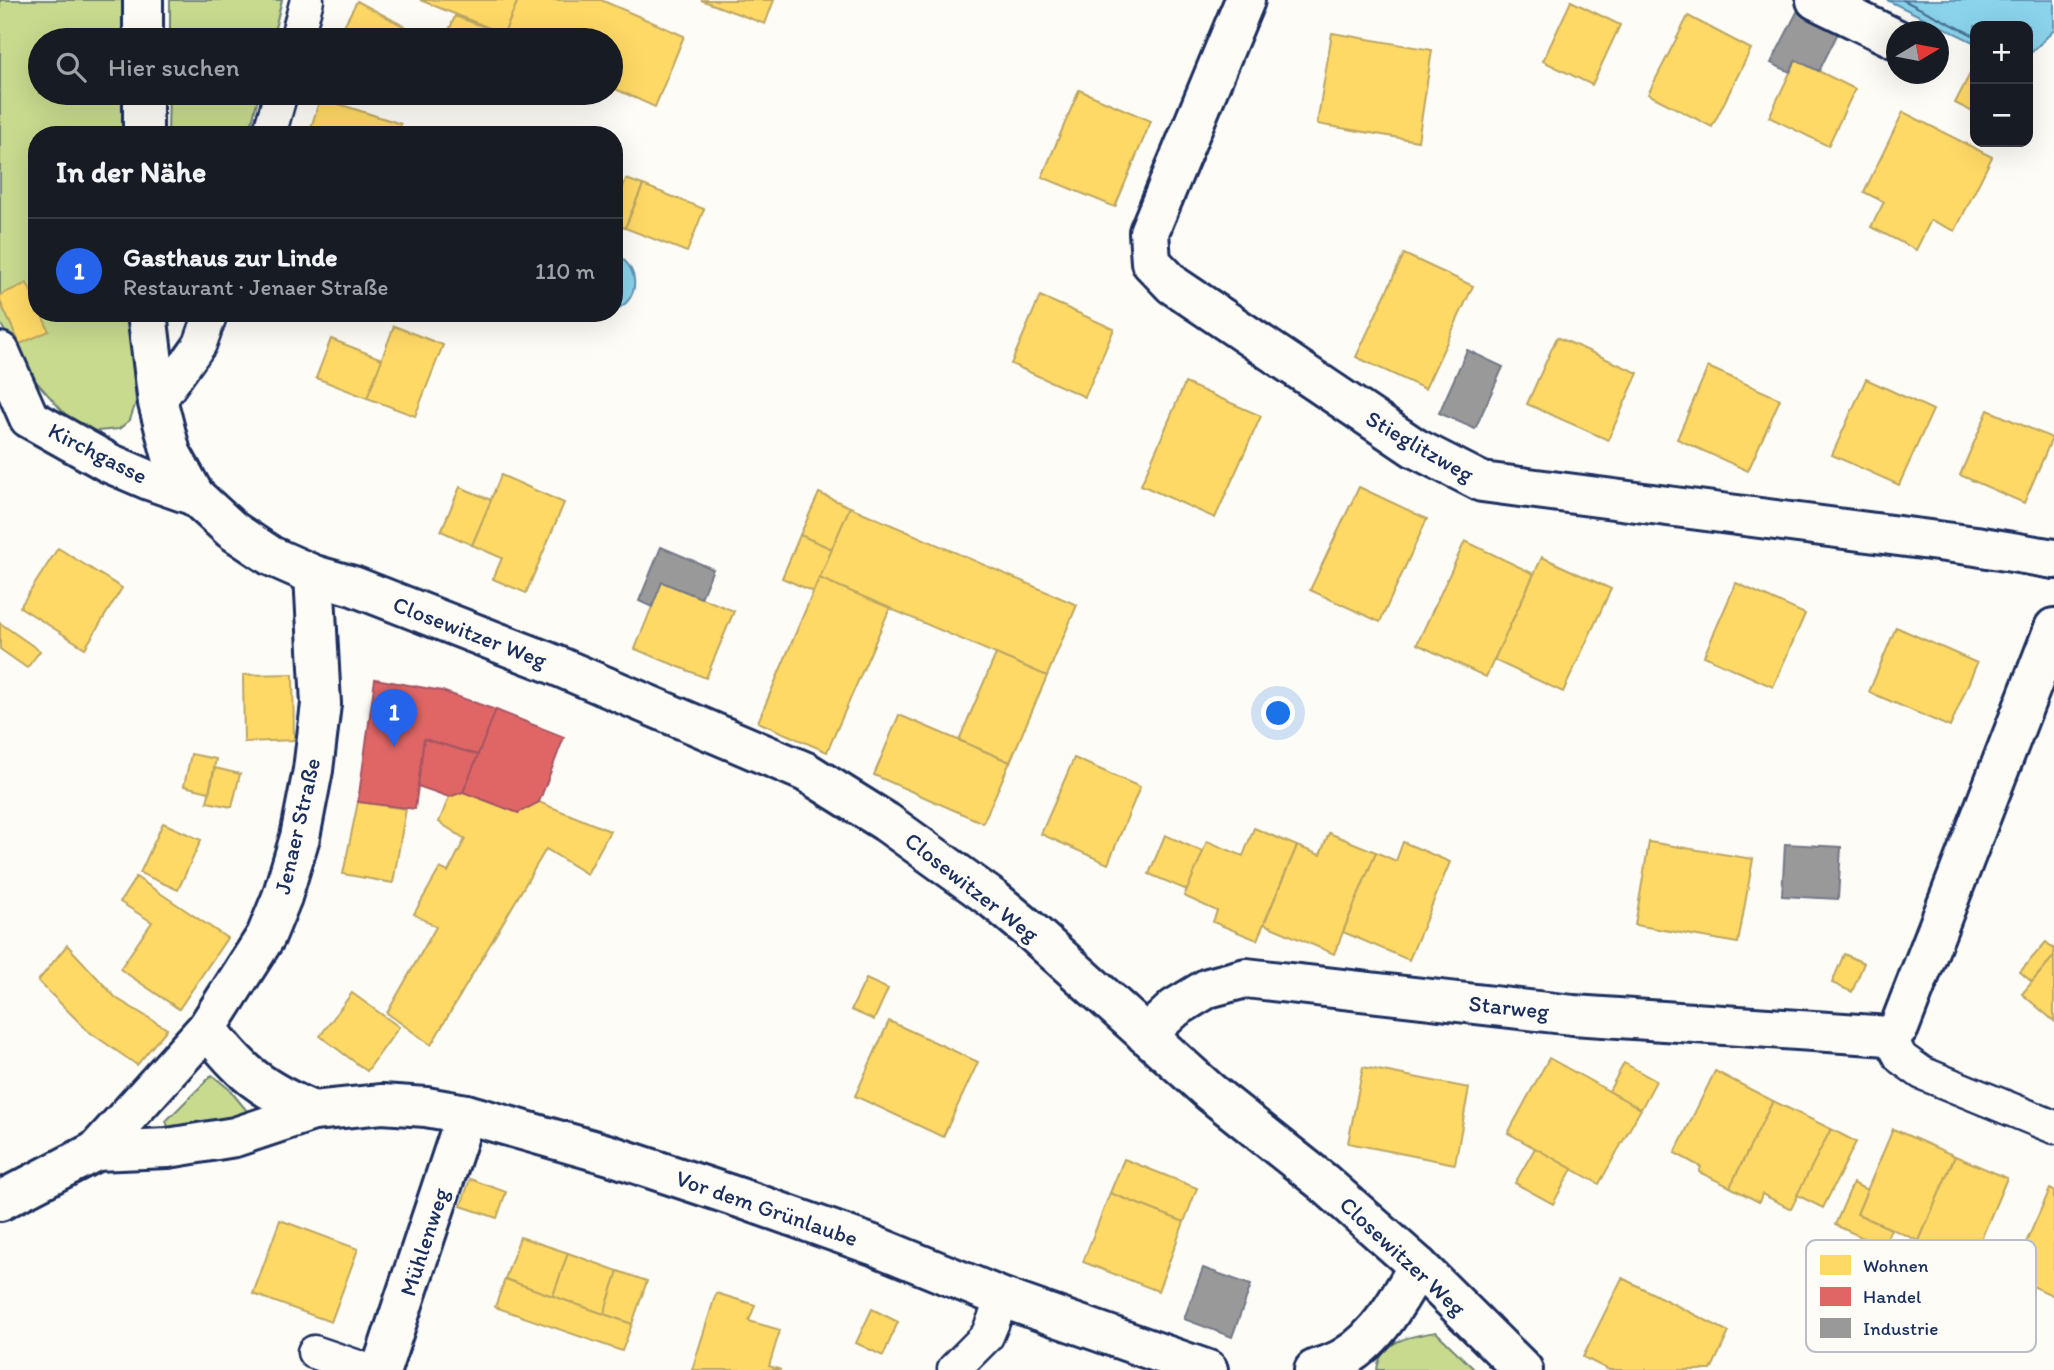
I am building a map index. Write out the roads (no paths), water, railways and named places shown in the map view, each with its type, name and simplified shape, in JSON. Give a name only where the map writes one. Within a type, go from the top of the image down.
[{"type":"street","points":[[143,0],[143,28]]},
{"type":"street","name":"Stieglitzweg","points":[[1245,0],[1149,232],[1151,262],[1185,293],[1415,448],[1482,482],[1962,544],[2054,559]]},
{"type":"street","points":[[1816,0],[1886,34]]},
{"type":"street","points":[[143,105],[143,126]]},
{"type":"street","points":[[148,322],[158,403],[171,453],[195,496],[232,530],[261,549],[314,575]]},
{"type":"street","name":"Kirchgasse","points":[[0,352],[15,407],[109,463],[195,496]]},
{"type":"street","name":"Jenaer Straße","points":[[0,1201],[96,1151],[207,1028],[266,936],[282,897],[300,837],[313,770],[321,704],[314,575]]},
{"type":"street","name":"Closewitzer Weg","points":[[314,575],[353,586],[548,662],[806,772],[886,822],[993,899],[1210,1092],[1323,1182],[1418,1266],[1523,1370]]},
{"type":"street","points":[[1889,1036],[1899,1028],[2054,628]]},
{"type":"street","name":"Starweg","points":[[1146,1035],[1175,1008],[1208,988],[1246,978],[1573,1015],[1889,1036]]},
{"type":"street","name":"Vor dem Grünlaube","points":[[207,1028],[231,1059],[253,1079],[280,1097],[313,1111]]},
{"type":"street","name":"Vor dem Grünlaube","points":[[96,1151],[168,1148],[235,1137],[313,1111],[382,1104],[426,1107],[466,1114],[610,1155],[740,1198],[873,1245],[1003,1298],[1208,1370]]},
{"type":"street","name":"Mühlenweg","points":[[382,1370],[466,1114]]},
{"type":"street","points":[[1337,1366],[1368,1339],[1405,1290],[1418,1266]]},
{"type":"lane","points":[[299,28],[307,0]]},
{"type":"lane","points":[[272,126],[278,105]]},
{"type":"lane","points":[[158,403],[200,344],[208,322]]},
{"type":"lane","points":[[1889,1036],[1901,1058],[1922,1073],[2054,1127]]},
{"type":"lane","points":[[954,1369],[987,1336],[1003,1298]]},
{"type":"lane","points":[[314,1352],[367,1370]]},
{"type":"water","points":[[1887,0],[2054,0],[2054,30],[2033,51],[2033,21],[1970,21],[1970,41],[1949,30],[1949,21],[1930,21]]},
{"type":"water","points":[[623,259],[633,274],[633,291],[623,305]]},
{"type":"place","name":"Gasthaus zur Linde","points":[[394,747]]}]
